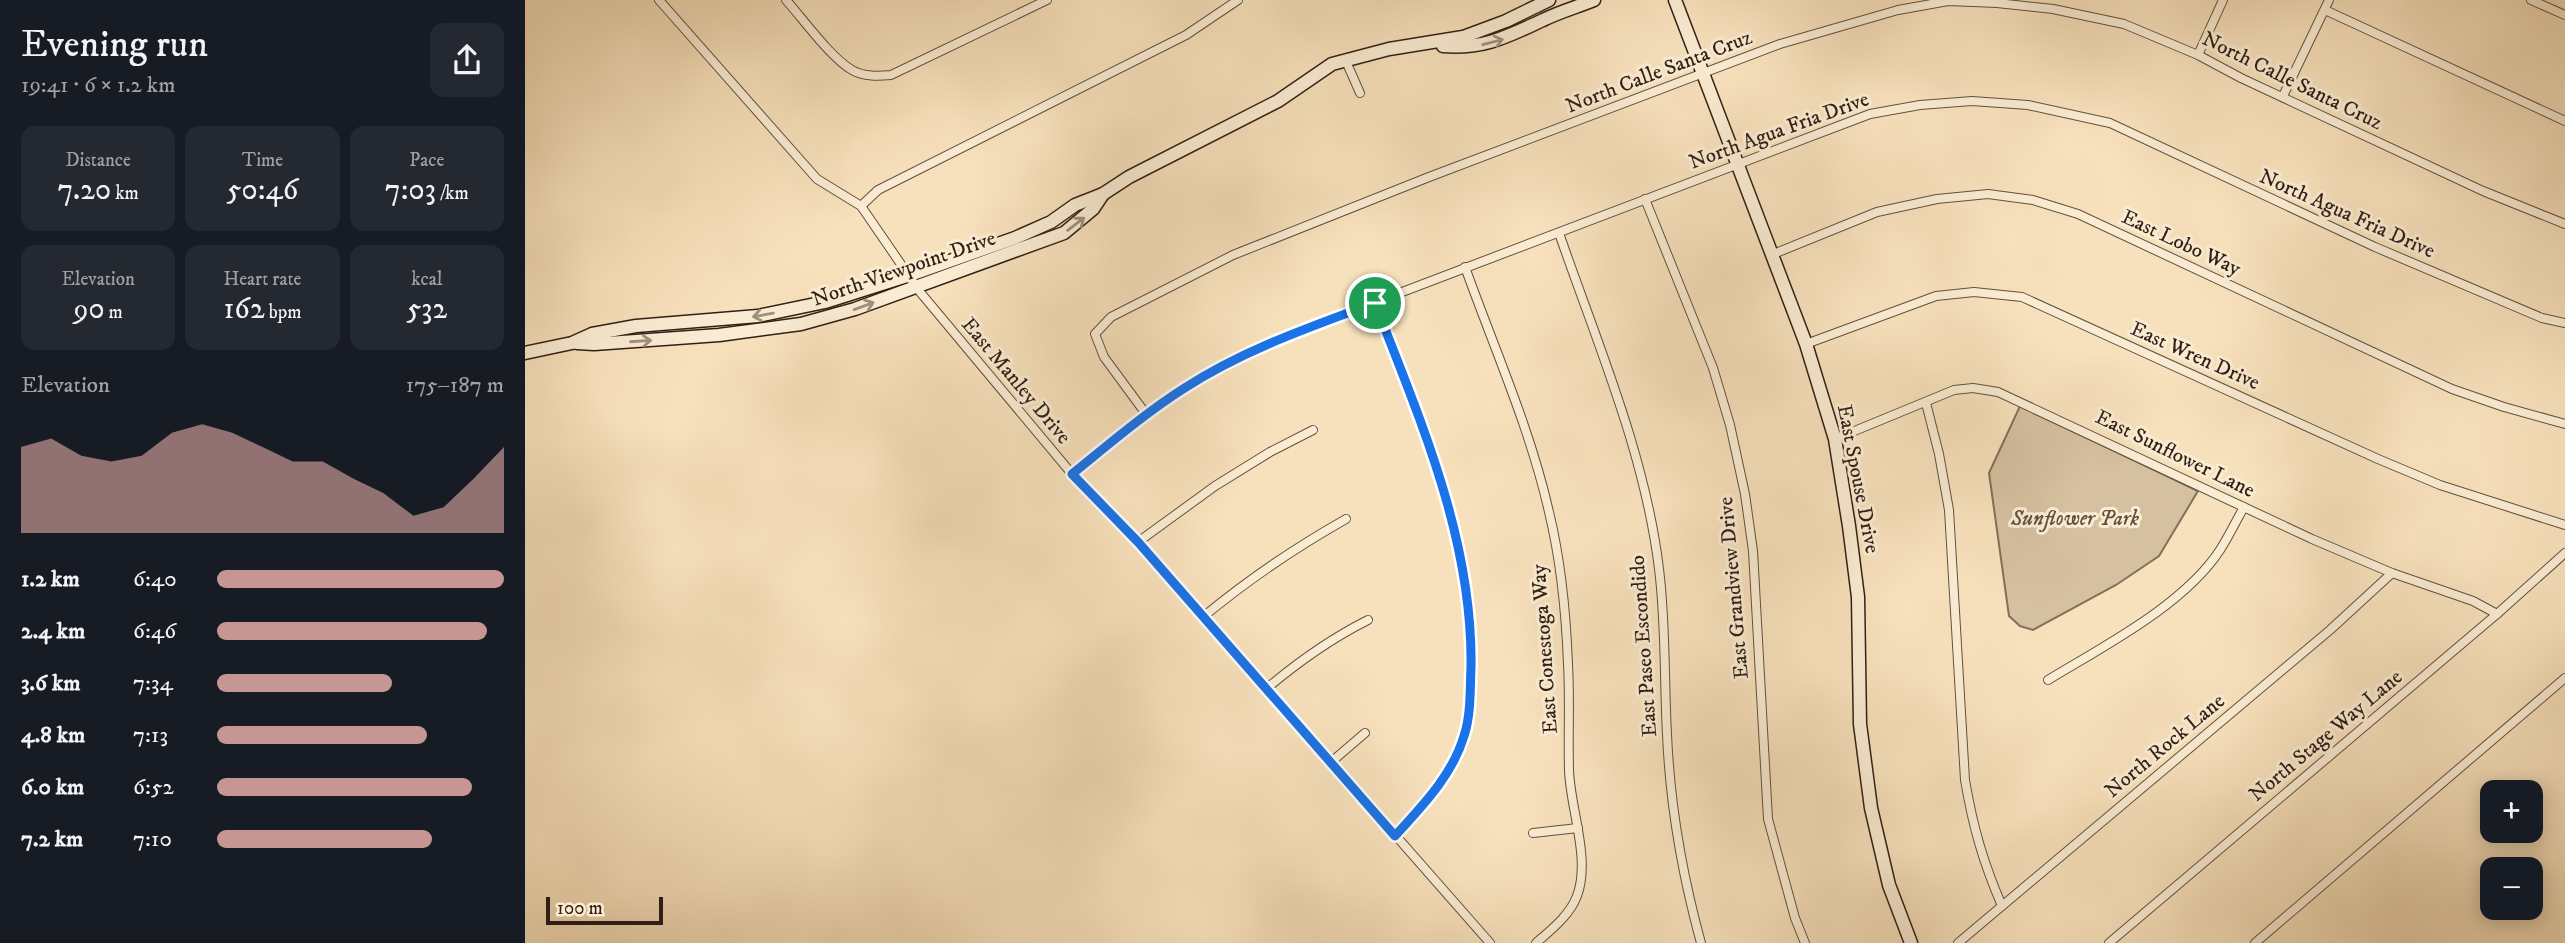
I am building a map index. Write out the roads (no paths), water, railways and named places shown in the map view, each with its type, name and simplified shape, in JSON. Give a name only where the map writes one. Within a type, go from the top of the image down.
[{"type":"main road","name":"North Viewpoint Drive","points":[[525,353],[572,343],[592,334],[636,326],[758,316],[825,302],[1016,239],[1051,222],[1075,205],[1103,194],[1129,177],[1251,115],[1317,73],[1345,60],[1389,49],[1463,37],[1487,29],[1549,0]]},
{"type":"main road","name":"North Viewpoint Drive","points":[[1425,44],[1467,47],[1495,43],[1594,0]]},
{"type":"main road","name":"East Spouse Drive","points":[[1675,0],[1806,344],[1835,439],[1858,597],[1860,724],[1871,808],[1889,886],[1911,943]]},
{"type":"main road","name":"North Viewpoint Drive","points":[[572,343],[594,344],[705,336],[801,324],[855,309],[1064,233],[1093,209],[1103,194]]},
{"type":"street","name":"East Manley Drive","points":[[659,0],[817,179],[861,206],[916,288],[1072,474],[1138,542],[1490,943]]},
{"type":"street","points":[[786,0],[853,70],[875,76],[891,75],[1047,0]]},
{"type":"street","points":[[861,206],[878,190],[1186,35],[1238,0]]},
{"type":"street","points":[[2198,54],[2223,0]]},
{"type":"street","points":[[2283,96],[2329,0]]},
{"type":"street","points":[[2532,0],[2565,14]]},
{"type":"street","name":"North Calle Santa Cruz","points":[[1146,414],[1104,357],[1095,334],[1111,317],[1233,255],[1780,44],[1898,10],[1948,1],[2054,5],[2124,24],[2198,54],[2241,78],[2483,191],[2565,224]]},
{"type":"street","points":[[2325,10],[2565,121]]},
{"type":"street","points":[[1345,60],[1360,93]]},
{"type":"street","name":"North Agua Fria Drive","points":[[1072,474],[1146,414],[1185,387],[1276,340],[1870,114],[1920,105],[1972,101],[2028,105],[2110,123],[2375,247],[2542,318],[2565,323]]},
{"type":"street","name":"East Lobo Way","points":[[1771,255],[1877,212],[1937,199],[1988,194],[2033,201],[2078,214],[2452,389],[2565,424]]},
{"type":"street","name":"East Grandview Drive","points":[[1645,199],[1713,368],[1730,425],[1745,494],[1753,551],[1768,819],[1795,918],[1805,943]]},
{"type":"street","name":"East Paseo Escondido","points":[[1559,233],[1643,480],[1659,568],[1673,812],[1685,883],[1701,943]]},
{"type":"street","name":"East Conestoga Way","points":[[1465,267],[1532,447],[1550,514],[1562,586],[1568,664],[1569,774],[1578,828],[1582,877],[1577,897],[1568,912],[1536,943]]},
{"type":"street","name":"East Wren Drive","points":[[1806,344],[1936,296],[1974,292],[2022,297],[2378,460],[2439,485],[2565,525]]},
{"type":"street","points":[[1375,303],[1437,466],[1455,531],[1468,597],[1471,650],[1470,695],[1464,736],[1448,773],[1395,836]]},
{"type":"street","name":"East Sunflower Lane","points":[[1835,439],[1954,390],[1973,388],[1998,392],[2312,539],[2392,573],[2473,601],[2497,614]]},
{"type":"street","points":[[1926,403],[1939,454],[1948,510],[1965,780],[1972,823],[1987,871],[2002,906]]},
{"type":"street","points":[[1138,542],[1215,486],[1270,452],[1313,430]]},
{"type":"street","points":[[2048,680],[2135,627],[2191,584],[2220,551],[2244,507]]},
{"type":"street","points":[[1203,617],[1249,579],[1293,549],[1346,519]]},
{"type":"street","name":"North Stage Way Lane","points":[[2109,943],[2497,614],[2565,553]]},
{"type":"street","name":"North Rock Lane","points":[[1958,943],[2330,630],[2392,573]]},
{"type":"street","points":[[1266,689],[1337,636],[1368,620]]},
{"type":"street","points":[[2255,943],[2565,678]]},
{"type":"street","points":[[1330,763],[1365,733]]},
{"type":"street","points":[[1533,833],[1578,828]]},
{"type":"park label","name":"Sunflower Park","points":[[2075,519]]}]
